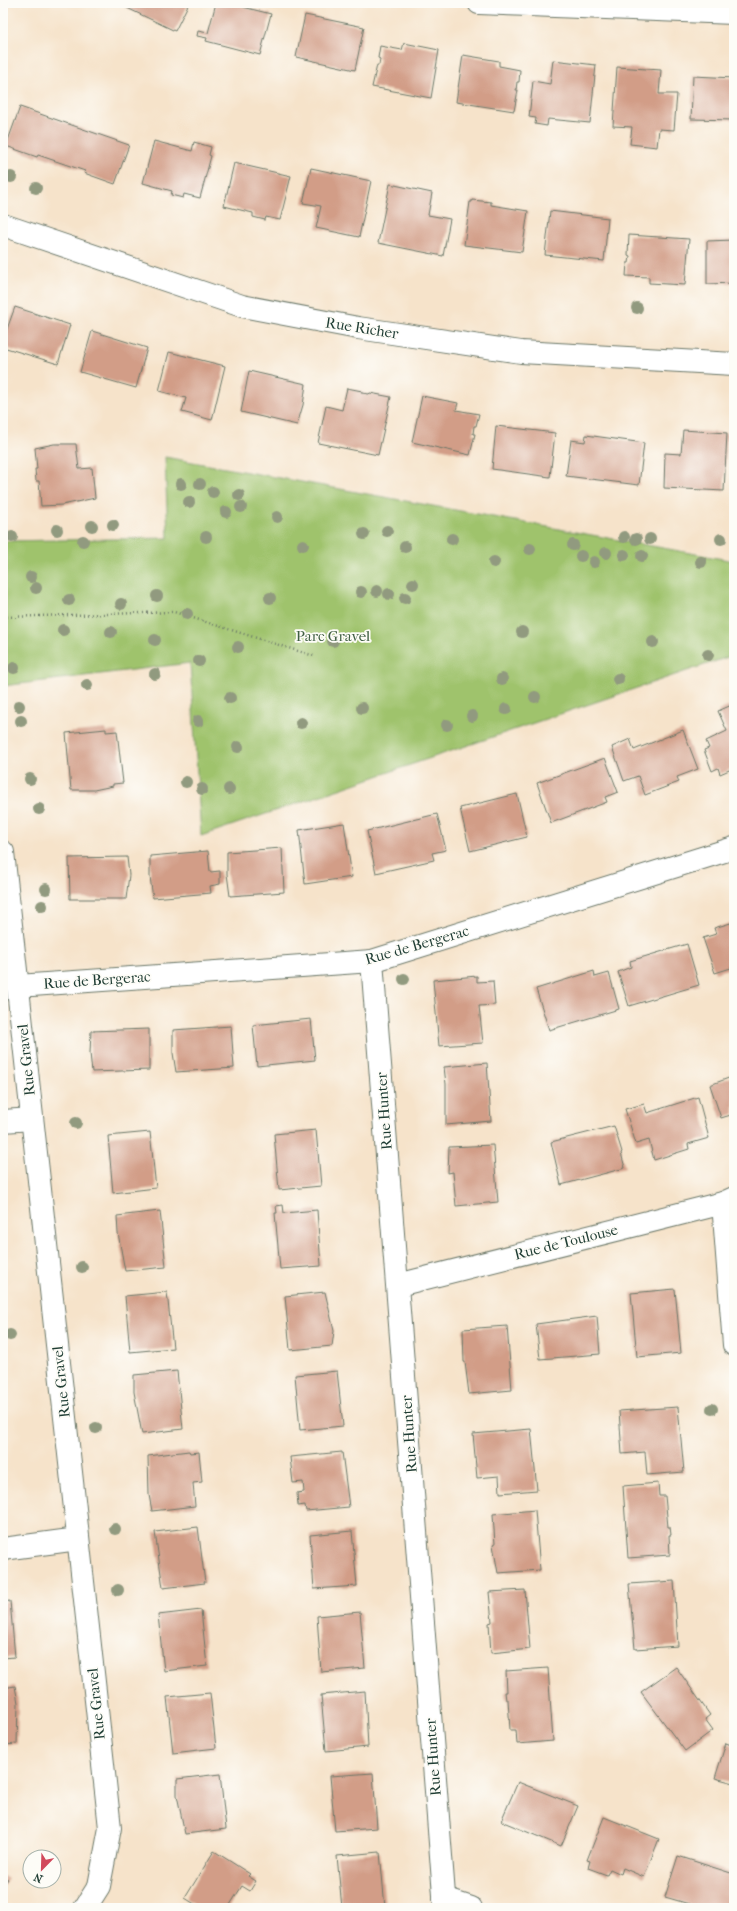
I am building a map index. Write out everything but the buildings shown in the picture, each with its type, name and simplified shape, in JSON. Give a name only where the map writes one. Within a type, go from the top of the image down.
[{"type":"street","points":[[479,3],[734,14]]},
{"type":"street","name":"Rue Richer","points":[[3,225],[242,306],[358,328],[521,352],[734,364]]},
{"type":"street","name":"Rue de Bergerac","points":[[18,986],[372,961],[734,848]]},
{"type":"street","name":"Rue Gravel","points":[[3,852],[110,1828],[99,1886],[84,1908]]},
{"type":"street","name":"Rue Hunter","points":[[372,961],[445,1903]]},
{"type":"street","points":[[3,1121],[32,1119]]},
{"type":"street","points":[[728,1200],[734,1345]]},
{"type":"street","name":"Rue de Toulouse","points":[[398,1285],[728,1200]]},
{"type":"street","points":[[3,1548],[78,1539]]},
{"type":"street","points":[[445,1903],[471,1908]]},
{"type":"path","points":[[3,617],[174,612],[314,656]]},
{"type":"green space","name":"Parc Gravel","points":[[165,457],[734,561],[734,655],[201,836],[190,663],[3,686],[3,541],[168,538]]}]
